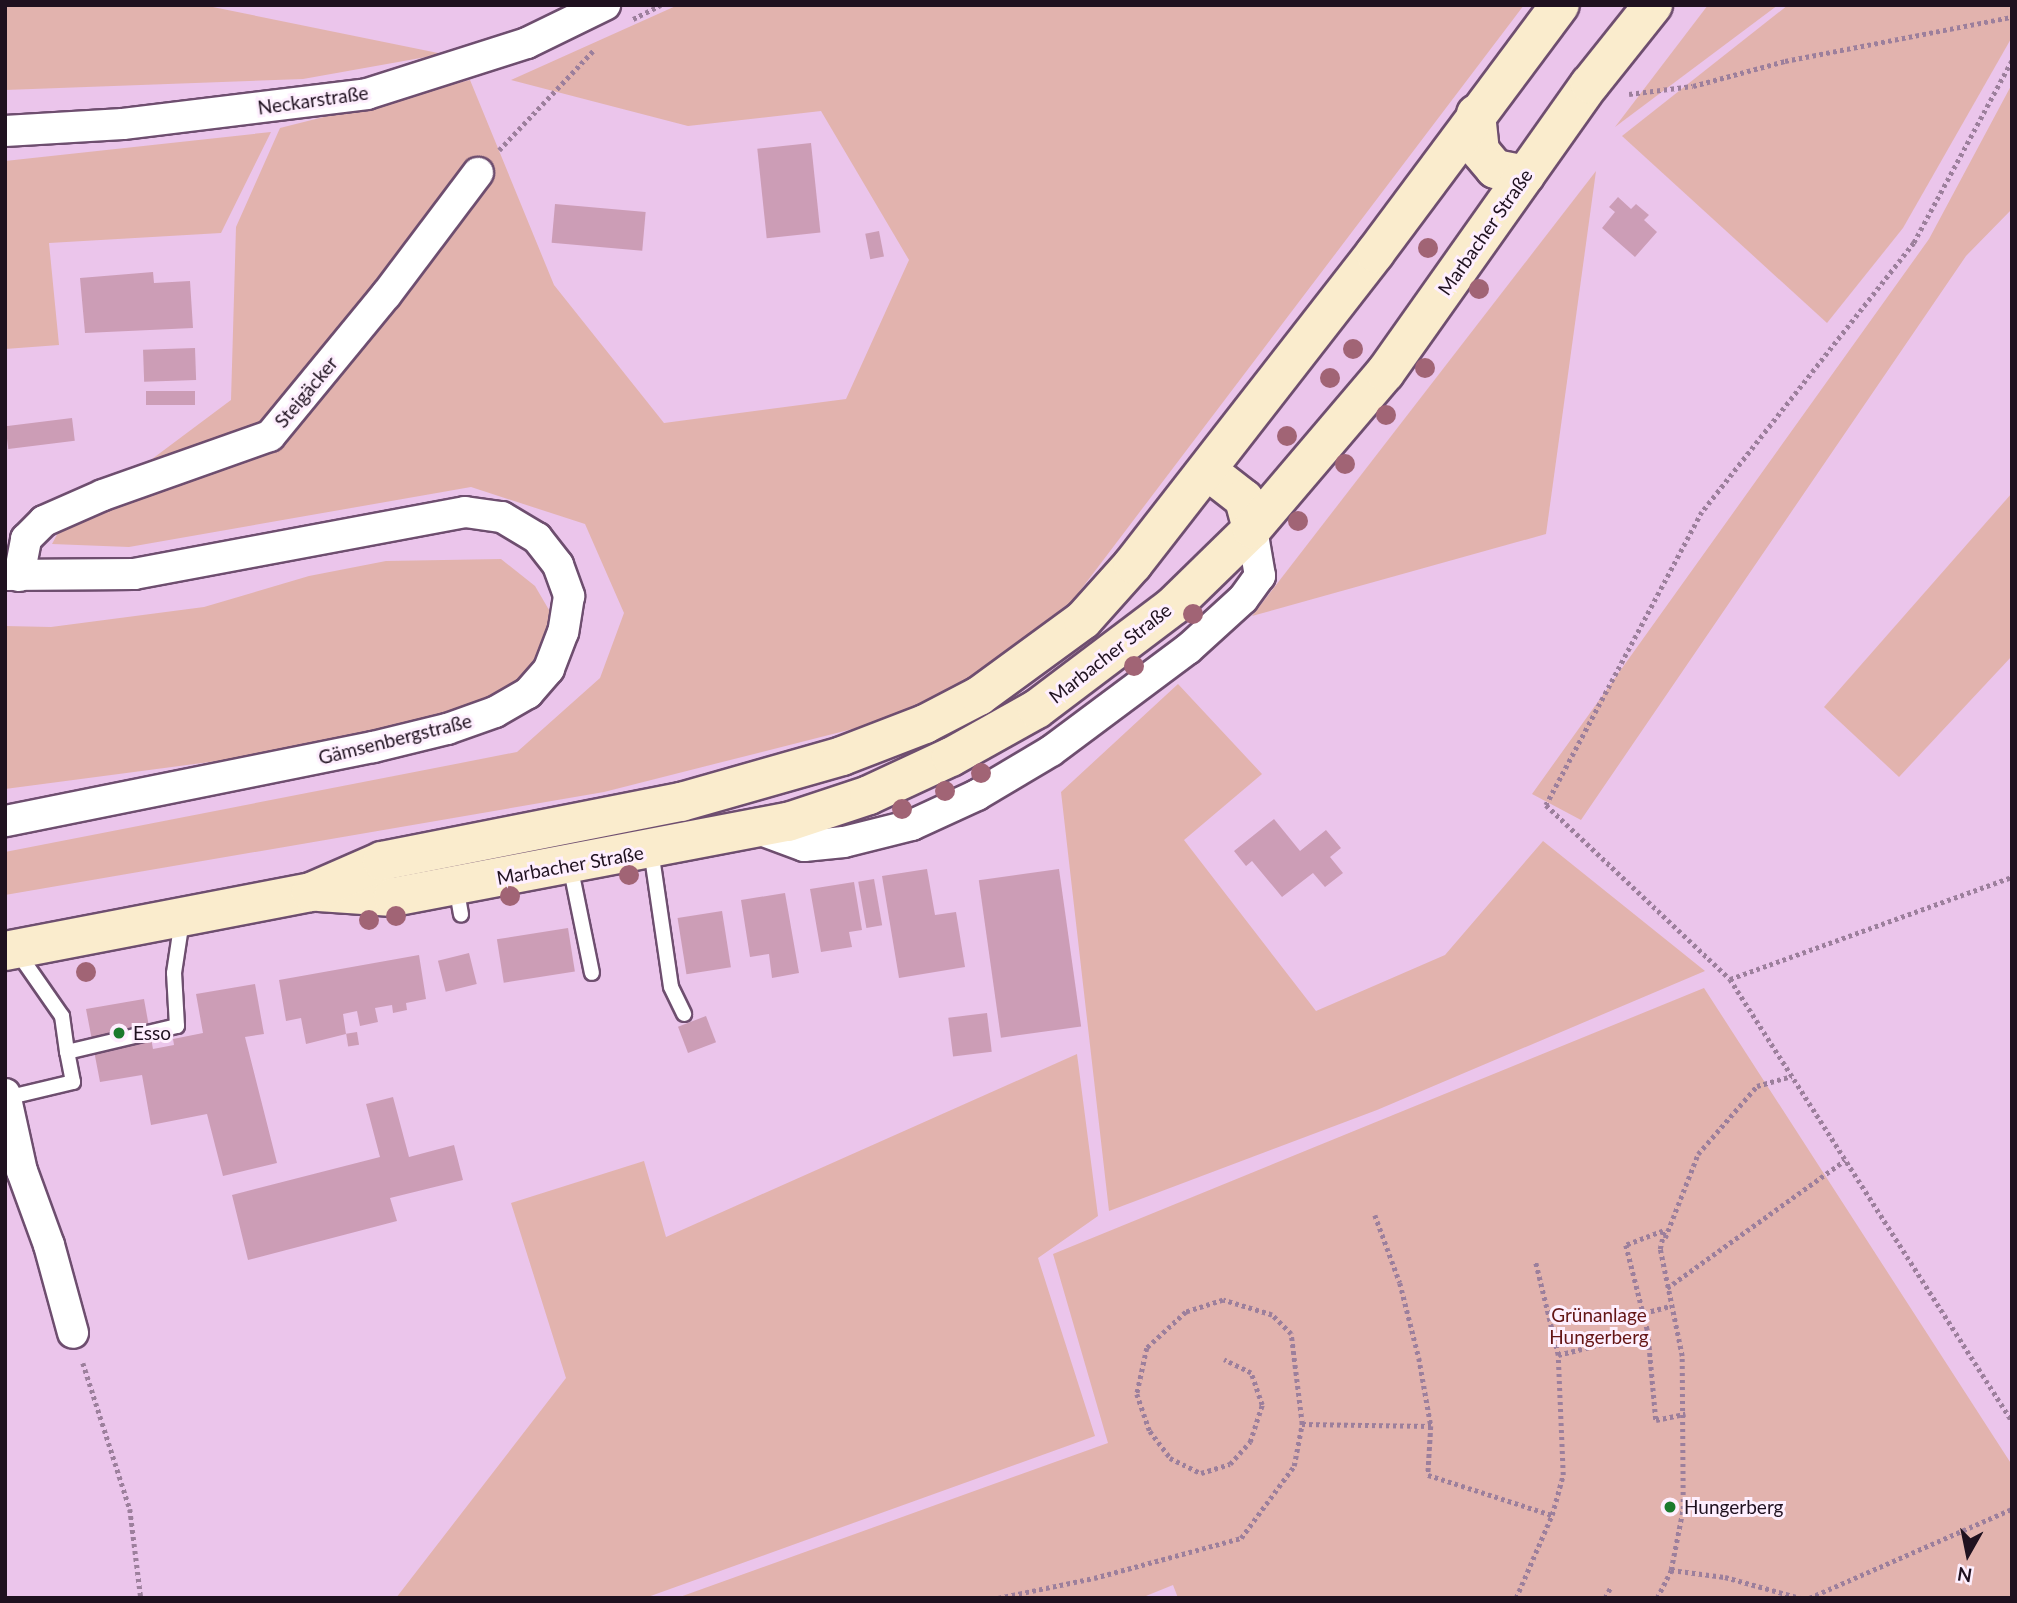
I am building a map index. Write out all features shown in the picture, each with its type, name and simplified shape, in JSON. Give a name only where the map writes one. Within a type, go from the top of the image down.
[{"type":"main road","name":"Marbacher Straße","points":[[10,950],[311,892],[382,861],[455,877],[566,845],[681,802],[829,760],[925,724],[979,696],[1083,620],[1208,471],[1560,5]]},
{"type":"main road","name":"Marbacher Straße","points":[[566,845],[652,850],[758,829],[869,795],[951,757],[1037,709],[1173,606],[1252,529],[1385,373],[1590,84],[1653,5]]},
{"type":"main road","points":[[1476,114],[1480,151],[1487,160],[1495,169],[1525,174]]},
{"type":"main road","points":[[1208,471],[1244,499],[1252,529]]},
{"type":"street","name":"Neckarstraße","points":[[5,131],[123,124],[368,94],[527,43],[605,5]]},
{"type":"street","name":"Steigäcker","points":[[12,576],[26,539],[44,521],[103,495],[270,436],[386,295],[478,173]]},
{"type":"street","name":"Gämsenbergstraße","points":[[5,821],[373,747],[447,729],[495,712],[528,693],[549,669],[563,632],[569,596],[558,565],[537,538],[502,517],[466,512],[134,574],[12,576]]},
{"type":"street","points":[[6,1096],[22,1171],[49,1245],[72,1333]]},
{"type":"lane","points":[[566,845],[592,973]]},
{"type":"lane","points":[[652,850],[671,987],[684,1014]]},
{"type":"lane","points":[[67,1052],[177,1026],[174,973],[182,917]]},
{"type":"lane","points":[[6,1096],[73,1082],[62,1016],[10,950]]},
{"type":"path","points":[[1590,84],[1626,94],[1693,86],[1785,61],[2012,17]]},
{"type":"path","points":[[478,173],[601,42]]},
{"type":"path","points":[[2012,61],[1914,243],[1702,512],[1546,805],[1730,979],[2012,1422]]},
{"type":"path","points":[[1730,979],[2012,877]]},
{"type":"path","points":[[1660,1249],[1698,1154],[1757,1086],[1792,1076]]},
{"type":"path","points":[[1667,1288],[1845,1160]]},
{"type":"path","points":[[1375,1215],[1400,1283],[1431,1426],[1428,1475],[1552,1515]]},
{"type":"path","points":[[1657,1598],[1671,1570],[1684,1509],[1685,1414],[1682,1356],[1660,1249],[1664,1231],[1626,1245],[1648,1332],[1656,1420],[1685,1414]]},
{"type":"path","points":[[1516,1598],[1552,1515],[1563,1475],[1558,1356],[1535,1261]]},
{"type":"path","points":[[998,1598],[1094,1578],[1241,1538],[1294,1466],[1302,1424],[1292,1334],[1272,1315],[1223,1300],[1186,1312],[1147,1348],[1137,1394],[1150,1431],[1170,1458],[1201,1474],[1230,1464],[1250,1442],[1262,1405],[1251,1373],[1224,1360]]},
{"type":"path","points":[[1644,1313],[1670,1306]]},
{"type":"path","points":[[1558,1356],[1648,1332]]},
{"type":"path","points":[[72,1333],[130,1509],[141,1598]]},
{"type":"path","points":[[1302,1424],[1431,1426]]},
{"type":"path","points":[[1808,1598],[2012,1509]]},
{"type":"path","points":[[1671,1570],[1725,1577],[1800,1598]]},
{"type":"path","points":[[1605,1598],[1610,1588]]},
{"type":"green space","points":[[5,5],[203,5],[443,54],[303,79],[5,90]]},
{"type":"green space","points":[[678,5],[1524,5],[1073,600],[931,709],[604,792],[5,895],[5,852],[517,752],[600,678],[624,613],[585,524],[471,487],[129,547],[52,544],[61,527],[231,400],[236,227],[280,128],[470,80],[554,285],[664,423],[846,399],[909,260],[821,111],[688,126],[511,80]]},
{"type":"green space","points":[[1708,5],[1778,5],[1615,127]]},
{"type":"green space","points":[[1788,5],[2012,5],[2012,37],[1903,228],[1827,323],[1622,136]]},
{"type":"green space","points":[[2012,84],[2012,209],[1966,256],[1581,820],[1532,794],[1929,239]]},
{"type":"green space","points":[[271,132],[221,233],[49,243],[59,345],[5,349],[5,161]]},
{"type":"green space","points":[[1596,171],[1546,534],[1252,616]]},
{"type":"green space","points":[[2012,493],[2012,656],[1899,777],[1824,707]]},
{"type":"green space","points":[[501,559],[535,586],[559,627],[522,694],[407,736],[5,789],[5,626],[51,627],[204,607],[309,576],[386,561]]},
{"type":"green space","points":[[1178,684],[1262,774],[1184,840],[1316,1011],[1445,955],[1543,841],[1705,971],[1377,1110],[1109,1211],[1061,792]]},
{"type":"green space","name":"Grünanlage Hungerberg","points":[[1704,988],[2012,1465],[2012,1598],[1178,1598],[1173,1585],[1141,1598],[677,1598],[1108,1443],[1053,1254]]},
{"type":"green space","points":[[1077,1054],[1098,1216],[1038,1258],[1095,1436],[645,1598],[396,1598],[566,1378],[511,1203],[644,1161],[666,1237]]},
{"type":"building","points":[[811,143],[820,233],[767,238],[757,149]]},
{"type":"building","points":[[1618,197],[1631,209],[1636,204],[1649,215],[1644,220],[1657,232],[1635,257],[1602,228],[1615,212],[1609,207]]},
{"type":"building","points":[[555,204],[646,212],[642,251],[552,243]]},
{"type":"building","points":[[879,231],[884,257],[870,259],[865,234]]},
{"type":"building","points":[[153,272],[154,283],[190,281],[193,328],[85,333],[80,278]]},
{"type":"building","points":[[195,348],[196,380],[144,382],[143,350]]},
{"type":"building","points":[[146,391],[195,391],[195,405],[146,405]]},
{"type":"building","points":[[72,418],[75,441],[8,449],[5,426]]},
{"type":"building","points":[[1274,819],[1300,851],[1326,830],[1341,848],[1330,857],[1343,873],[1325,887],[1313,873],[1282,897],[1252,861],[1246,866],[1234,851]]},
{"type":"building","points":[[927,869],[935,915],[956,912],[965,967],[899,978],[882,876]]},
{"type":"building","points":[[1059,869],[1081,1026],[1001,1038],[979,880]]},
{"type":"building","points":[[874,879],[882,925],[866,928],[858,882]]},
{"type":"building","points":[[854,882],[862,930],[849,932],[852,947],[821,952],[810,889]]},
{"type":"building","points":[[785,893],[799,973],[772,978],[769,954],[750,957],[741,900]]},
{"type":"building","points":[[722,911],[731,967],[686,974],[678,918]]},
{"type":"building","points":[[568,928],[575,971],[504,983],[497,939]]},
{"type":"building","points":[[469,953],[477,984],[446,992],[438,961]]},
{"type":"building","points":[[419,955],[426,999],[406,1003],[407,1010],[393,1013],[392,1005],[375,1008],[378,1022],[360,1026],[357,1011],[343,1014],[346,1034],[306,1044],[301,1018],[286,1021],[279,980]]},
{"type":"building","points":[[255,984],[264,1034],[245,1037],[277,1163],[223,1176],[207,1114],[151,1125],[142,1075],[100,1082],[86,1009],[144,999],[153,1049],[174,1045],[173,1039],[203,1033],[196,994]]},
{"type":"building","points":[[987,1013],[992,1052],[953,1056],[948,1018]]},
{"type":"building","points":[[706,1016],[716,1042],[688,1053],[678,1027]]},
{"type":"building","points":[[357,1032],[359,1045],[348,1047],[346,1034]]},
{"type":"building","points":[[393,1097],[409,1157],[454,1145],[463,1180],[390,1198],[397,1221],[248,1260],[232,1195],[380,1157],[366,1104]]},
{"type":"place","name":"Esso","points":[[119,1033]]},
{"type":"place","name":"Hungerberg","points":[[1670,1507]]}]
